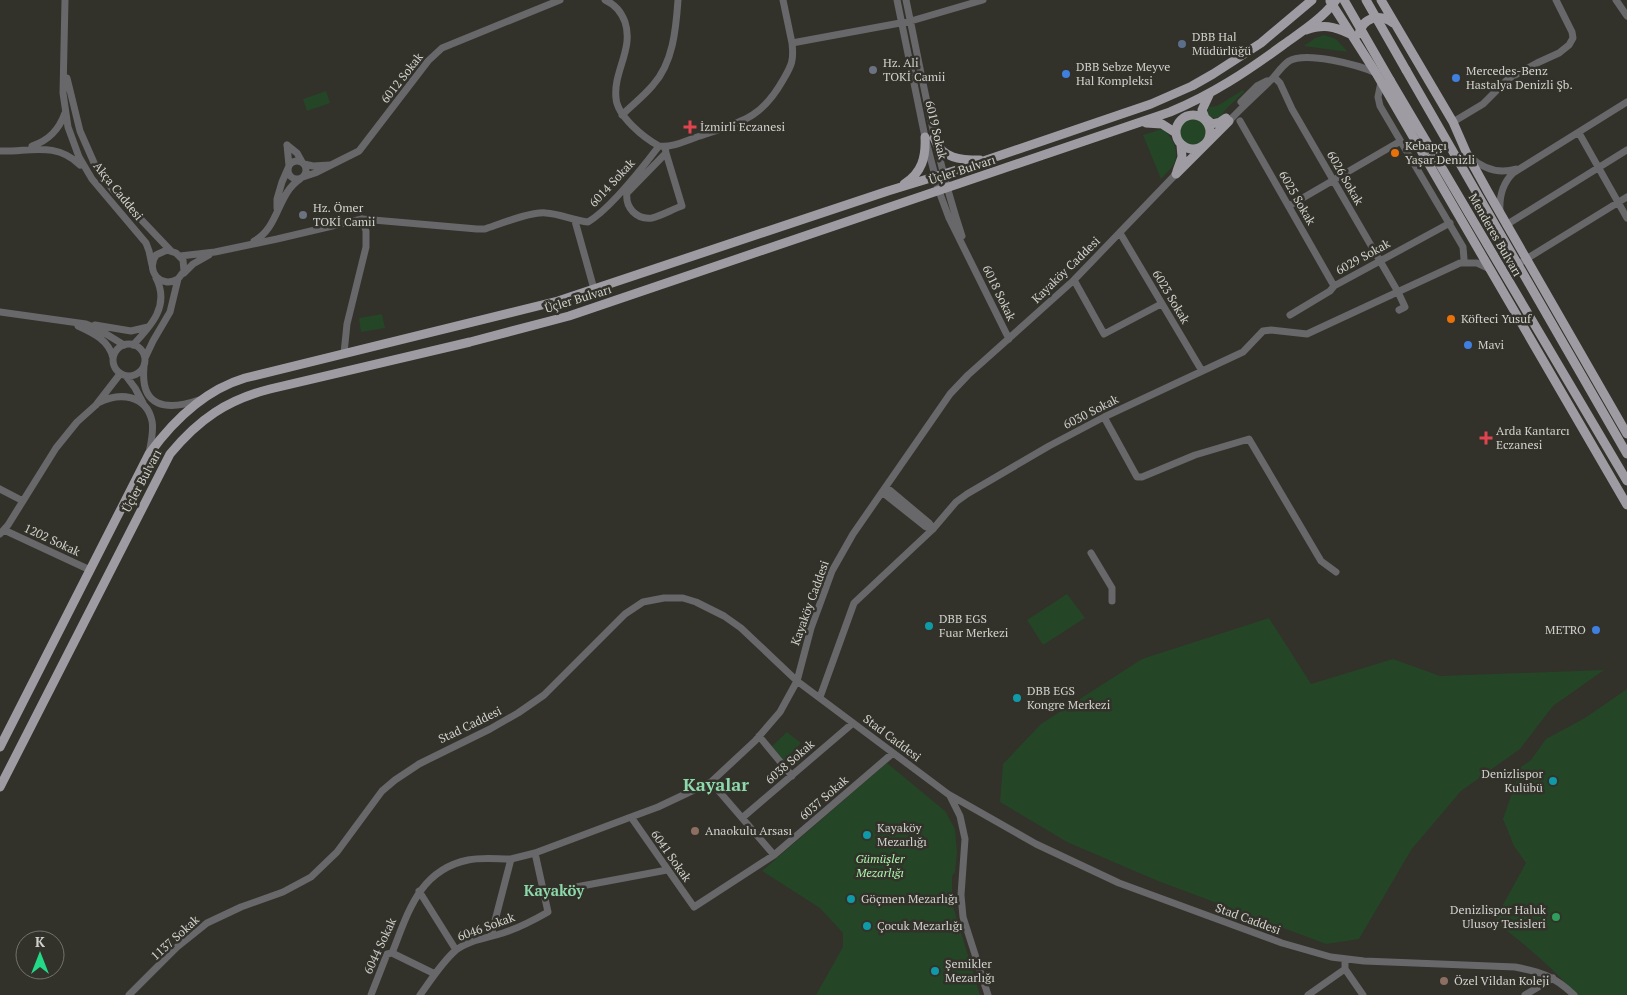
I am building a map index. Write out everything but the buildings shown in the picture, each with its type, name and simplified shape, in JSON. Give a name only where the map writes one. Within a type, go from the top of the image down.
[{"type":"main road","points":[[1290,19],[1300,0]]},
{"type":"main road","name":"Üçler Bulvarı","points":[[0,747],[149,454],[172,425],[204,398],[238,380],[558,300],[594,289],[888,191],[995,158],[1150,104],[1192,86],[1261,44],[1312,0]]},
{"type":"main road","name":"Menderes Bulvarı","points":[[1344,0],[1386,81],[1627,482]]},
{"type":"main road","name":"Menderes Bulvarı","points":[[1366,0],[1522,262],[1568,352],[1627,454]]},
{"type":"main road","points":[[1381,0],[1453,122],[1467,154],[1506,225],[1522,262],[1574,342],[1627,434]]},
{"type":"main road","points":[[1385,0],[1388,11]]},
{"type":"main road","points":[[1333,2],[1350,34],[1376,73],[1386,81],[1469,234],[1627,505]]},
{"type":"main road","name":"Üçler Bulvarı","points":[[0,787],[166,460],[188,433],[216,410],[263,390],[470,342],[569,316],[1141,123],[1170,112],[1226,85],[1301,32],[1333,2]]},
{"type":"main road","points":[[1359,45],[1359,32],[1366,21],[1380,17],[1388,19],[1395,24]]},
{"type":"main road","points":[[1301,32],[1313,27],[1324,26],[1334,27],[1350,34]]},
{"type":"main road","points":[[1209,94],[1202,110],[1207,121],[1211,132],[1210,138],[1205,145],[1191,150],[1181,145],[1178,141],[1177,125],[1185,117],[1197,115],[1207,121],[1216,124],[1227,119]]},
{"type":"main road","points":[[1176,174],[1205,145],[1227,119]]},
{"type":"main road","points":[[1141,123],[1162,124],[1168,126],[1176,133]]},
{"type":"main road","points":[[930,138],[941,150],[950,156],[969,160],[995,158]]},
{"type":"main road","points":[[888,191],[907,182],[917,172],[930,138]]},
{"type":"main road","points":[[1176,174],[1181,163],[1181,145]]},
{"type":"main road","points":[[1530,319],[1539,352]]},
{"type":"street","name":"Akça Caddesi","points":[[65,0],[63,94],[68,127],[73,144],[86,170],[102,193],[146,243],[154,276],[160,287],[162,299],[152,324],[134,345]]},
{"type":"street","name":"6012 Sokak","points":[[244,246],[262,237],[267,232],[289,188],[302,178],[315,174],[330,165],[354,155],[365,145],[428,61],[442,48],[560,0]]},
{"type":"street","points":[[605,0],[622,14],[627,27],[628,39],[616,90],[617,106],[622,115],[651,142],[663,149],[682,206],[652,218],[637,214],[631,210],[628,204],[627,193],[663,149],[746,120],[773,98],[792,63],[792,43],[783,0]]},
{"type":"street","points":[[622,115],[654,85],[663,71],[670,54],[677,18],[678,0]]},
{"type":"street","name":"6019 Sokak","points":[[897,0],[939,175]]},
{"type":"street","name":"6019 Sokak","points":[[906,0],[930,138]]},
{"type":"street","points":[[792,43],[910,21],[983,0]]},
{"type":"street","points":[[1453,122],[1483,104],[1508,80],[1529,67],[1559,54],[1568,45],[1573,38],[1572,32],[1556,0]]},
{"type":"street","points":[[1616,0],[1627,16]]},
{"type":"street","points":[[1227,119],[1257,86],[1274,77],[1289,61],[1302,58],[1354,64],[1376,73]]},
{"type":"street","name":"Akça Caddesi","points":[[64,71],[80,131],[95,165],[118,196],[171,251],[180,256]]},
{"type":"street","name":"6026 Sokak","points":[[1274,77],[1280,83],[1292,109],[1398,292]]},
{"type":"street","points":[[1386,81],[1378,97],[1380,106],[1399,142],[1464,247],[1462,261]]},
{"type":"street","points":[[1500,214],[1499,204],[1503,187],[1507,179],[1519,168],[1627,102]]},
{"type":"street","points":[[22,150],[49,139],[57,130],[65,111]]},
{"type":"street","name":"6025 Sokak","points":[[1240,120],[1334,286]]},
{"type":"street","points":[[1579,133],[1627,218]]},
{"type":"street","points":[[1289,206],[1399,142]]},
{"type":"street","points":[[287,145],[297,153],[303,162],[306,172],[302,178],[294,178],[290,175],[287,145]]},
{"type":"street","points":[[0,151],[39,149],[66,153],[86,170]]},
{"type":"street","name":"6014 Sokak","points":[[575,221],[588,222],[602,212],[663,149]]},
{"type":"street","points":[[1506,225],[1627,150]]},
{"type":"street","points":[[1467,154],[1480,164],[1496,171],[1509,171],[1519,168]]},
{"type":"street","name":"6012 Sokak","points":[[277,209],[282,182],[289,166],[293,162],[303,162],[313,166],[330,165]]},
{"type":"street","name":"Kayaköy Caddesi","points":[[511,859],[535,853],[658,807],[711,782],[759,736],[780,712],[797,681],[811,628],[832,571],[865,514],[884,490],[950,394],[968,375],[1074,280],[1176,174]]},
{"type":"street","name":"6018 Sokak","points":[[939,175],[949,218],[1009,339]]},
{"type":"street","points":[[1522,262],[1627,197]]},
{"type":"street","points":[[204,398],[178,406],[165,406],[148,394],[143,381],[145,358],[170,312],[184,266],[180,256],[215,252],[362,219],[485,229],[537,213],[546,213],[575,221],[594,289]]},
{"type":"street","points":[[344,354],[347,321],[366,247],[366,231],[362,219]]},
{"type":"street","name":"6029 Sokak","points":[[1290,315],[1330,292],[1334,286],[1450,223]]},
{"type":"street","name":"6023 Sokak","points":[[1120,233],[1202,371]]},
{"type":"street","points":[[1462,261],[1469,249],[1469,234]]},
{"type":"street","points":[[152,265],[156,255],[161,252],[171,251]]},
{"type":"street","points":[[154,276],[163,282],[174,282],[193,264],[215,252]]},
{"type":"street","points":[[1462,261],[1477,263],[1490,270]]},
{"type":"street","name":"6030 Sokak","points":[[820,697],[854,603],[933,529],[950,509],[967,494],[1049,446],[1104,417],[1243,352],[1263,331],[1272,330],[1307,334],[1462,261]]},
{"type":"street","points":[[1074,280],[1104,334],[1161,304]]},
{"type":"street","points":[[1398,292],[1405,308],[1398,310]]},
{"type":"street","points":[[0,312],[131,331],[144,329],[152,324]]},
{"type":"street","points":[[64,321],[92,333],[105,342],[110,350],[116,370],[136,388],[150,416],[152,426],[149,454]]},
{"type":"street","points":[[79,323],[98,329],[124,345],[134,345],[142,350],[145,358]]},
{"type":"street","points":[[1568,352],[1574,342]]},
{"type":"street","points":[[113,361],[116,351],[124,345]]},
{"type":"street","points":[[2,532],[56,448],[77,422],[96,405],[123,375],[137,375],[144,367]]},
{"type":"street","points":[[96,405],[110,397],[119,396],[133,398],[143,404]]},
{"type":"street","points":[[1104,417],[1137,477],[1195,455],[1248,439],[1321,561],[1336,572]]},
{"type":"street","points":[[0,488],[23,501]]},
{"type":"street","points":[[884,490],[928,522],[933,529]]},
{"type":"street","name":"1202 Sokak","points":[[2,532],[90,570]]},
{"type":"street","points":[[1090,553],[1112,588],[1112,601]]},
{"type":"street","name":"Stad Caddesi","points":[[298,885],[311,877],[337,852],[382,791],[395,780],[419,764],[511,717],[544,695],[607,630],[625,614],[643,602],[664,598],[683,598],[706,606],[741,628],[797,681],[948,794],[1036,844],[1119,883],[1282,943],[1345,959],[1515,967],[1538,972],[1553,978],[1562,983],[1574,995]]},
{"type":"street","name":"6038 Sokak","points":[[742,818],[853,723]]},
{"type":"street","points":[[759,736],[792,776]]},
{"type":"street","name":"6037 Sokak","points":[[694,907],[774,855],[893,754]]},
{"type":"street","points":[[711,782],[774,855]]},
{"type":"street","points":[[948,794],[956,806],[964,833],[965,845],[961,895],[963,917],[988,995]]},
{"type":"street","name":"6041 Sokak","points":[[631,817],[694,907]]},
{"type":"street","points":[[535,853],[544,894],[667,870]]},
{"type":"street","name":"6044 Sokak","points":[[371,995],[387,954],[392,953],[411,907],[426,882],[436,874],[470,859],[511,859]]},
{"type":"street","points":[[491,936],[511,859]]},
{"type":"street","name":"1137 Sokak","points":[[130,995],[177,947],[207,923],[240,907],[298,885]]},
{"type":"street","points":[[419,891],[456,950]]},
{"type":"street","name":"6046 Sokak","points":[[420,995],[456,950],[470,943],[530,922],[548,912],[544,894]]},
{"type":"street","points":[[392,953],[435,974]]},
{"type":"street","points":[[1345,959],[1345,969],[1363,995]]},
{"type":"street","points":[[1308,995],[1345,969]]},
{"type":"street","points":[[1525,995],[1553,978]]},
{"type":"green space","points":[[1324,35],[1336,39],[1348,52],[1304,46],[1315,38]]},
{"type":"green space","points":[[1243,90],[1244,92],[1225,110],[1221,117],[1214,118],[1208,116],[1209,107],[1217,106]]},
{"type":"green space","points":[[326,91],[330,103],[307,111],[303,99]]},
{"type":"green space","points":[[1193,119],[1202,123],[1206,132],[1202,141],[1193,145],[1184,141],[1180,132],[1184,123]]},
{"type":"green space","points":[[1162,129],[1174,144],[1176,159],[1161,179],[1143,135]]},
{"type":"green space","points":[[382,314],[385,328],[361,332],[359,318]]},
{"type":"green space","points":[[1067,594],[1085,618],[1043,645],[1027,620]]},
{"type":"green space","points":[[1269,618],[1311,684],[1393,659],[1440,676],[1604,670],[1553,706],[1520,749],[1461,791],[1411,850],[1359,939],[1326,944],[1158,881],[1067,842],[1000,802],[1003,764],[1041,724],[1142,659]]},
{"type":"green space","points":[[1627,689],[1627,995],[1577,995],[1538,956],[1494,921],[1526,863],[1514,846],[1503,819],[1521,767],[1531,760],[1546,739],[1585,718]]},
{"type":"green space","points":[[787,732],[801,743],[784,761],[772,746]]},
{"type":"green space","name":"Gümüşler Mezarlığı","points":[[887,763],[945,811],[955,829],[957,853],[955,872],[952,876],[952,903],[980,995],[816,995],[843,947],[843,933],[820,908],[762,871]]},
{"type":"place","name":"DBB Hal Müdürlüğü","points":[[1182,44]]},
{"type":"place","name":"Hz. Ali TOKİ Camii","points":[[873,70]]},
{"type":"place","name":"DBB Sebze Meyve Hal Kompleksi","points":[[1066,74]]},
{"type":"place","name":"Mercedes-Benz Hastalya Denizli Şb.","points":[[1456,78]]},
{"type":"place","name":"İzmirli Eczanesi","points":[[690,127]]},
{"type":"place","name":"Kebapçı Yaşar Denizli","points":[[1395,153]]},
{"type":"place","name":"Hz. Ömer TOKİ Camii","points":[[303,215]]},
{"type":"place","name":"Köfteci Yusuf","points":[[1451,319]]},
{"type":"place","name":"Mavi","points":[[1468,345]]},
{"type":"place","name":"Arda Kantarcı Eczanesi","points":[[1486,438]]},
{"type":"place","name":"DBB EGS Fuar Merkezi","points":[[929,626]]},
{"type":"place","name":"METRO","points":[[1596,630]]},
{"type":"place","name":"DBB EGS Kongre Merkezi","points":[[1017,698]]},
{"type":"place","name":"Denizlispor Kulübü","points":[[1553,781]]},
{"type":"place","name":"Anaokulu Arsası","points":[[695,831]]},
{"type":"place","name":"Kayaköy Mezarlığı","points":[[867,835]]},
{"type":"place","name":"Göçmen Mezarlığı","points":[[851,899]]},
{"type":"place","name":"Denizlispor Haluk Ulusoy Tesisleri","points":[[1556,917]]},
{"type":"place","name":"Çocuk Mezarlığı","points":[[867,926]]},
{"type":"place","name":"Şemikler Mezarlığı","points":[[935,971]]},
{"type":"place","name":"Özel Vildan Koleji","points":[[1444,981]]},
{"type":"district","name":"Kayalar","points":[[716,785]]},
{"type":"district","name":"Kayaköy","points":[[554,891]]}]
